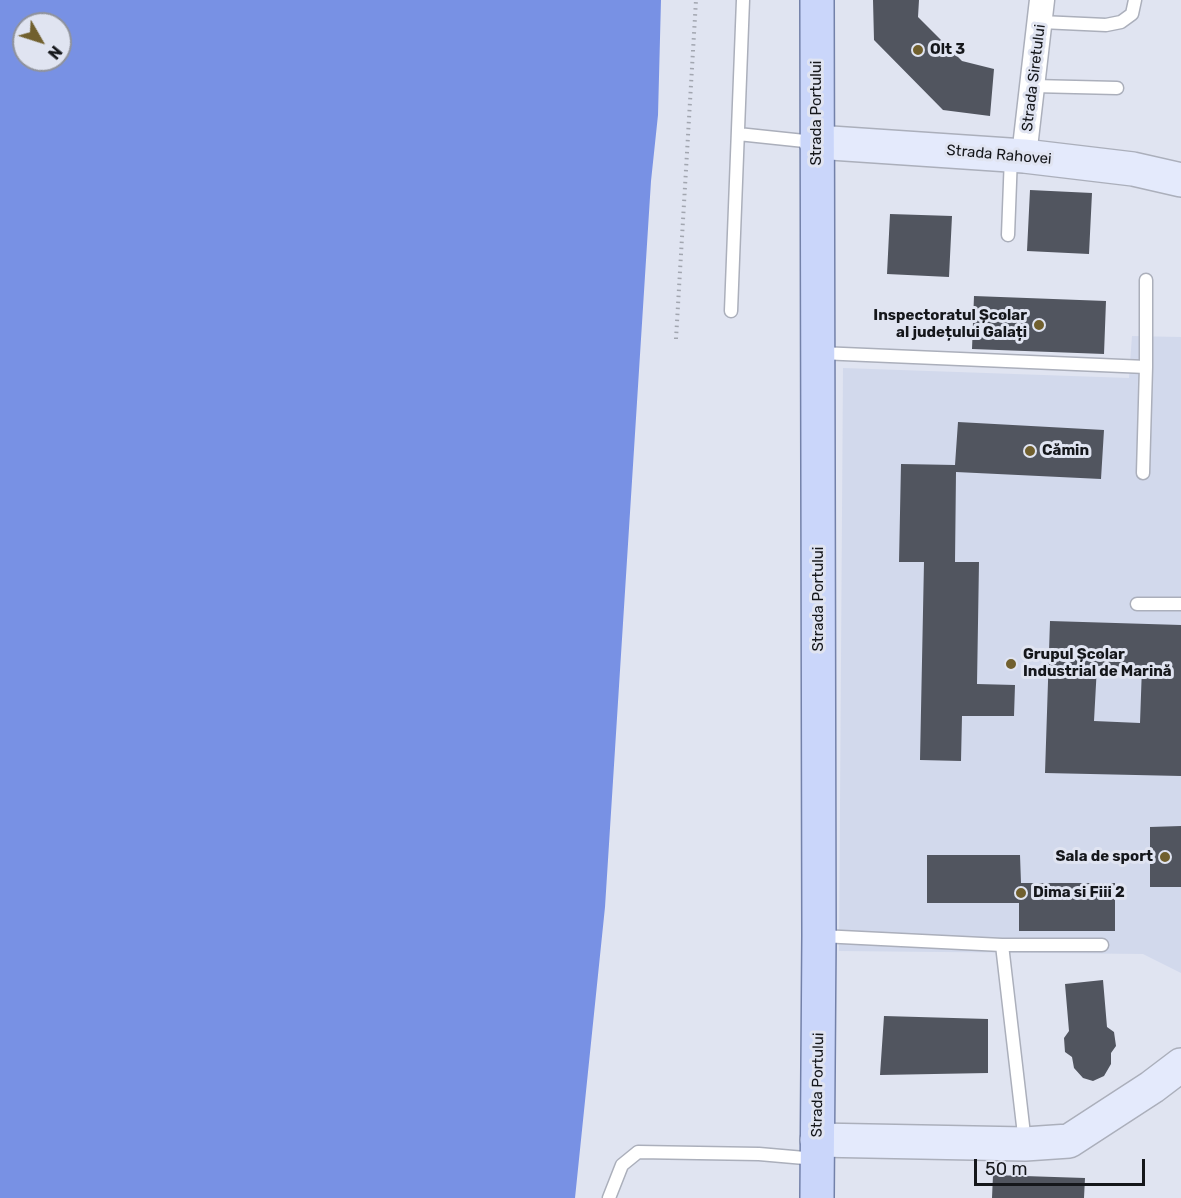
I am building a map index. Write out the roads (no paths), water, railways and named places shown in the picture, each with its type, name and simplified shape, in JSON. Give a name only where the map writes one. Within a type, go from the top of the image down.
[{"type":"main road","name":"Strada Portului","points":[[817,0],[816,142],[819,353],[817,1198]]},
{"type":"street","name":"Strada Siretului","points":[[1018,155],[1033,86],[1041,11]]},
{"type":"street","name":"Strada Rahovei","points":[[816,142],[1018,155],[1134,170],[1181,180]]},
{"type":"street","points":[[817,1150],[1069,1141],[1152,1088],[1181,1065]]},
{"type":"lane","points":[[731,311],[743,0]]},
{"type":"lane","points":[[1041,11],[1106,25],[1121,22],[1132,14],[1135,0]]},
{"type":"lane","points":[[1033,86],[1117,88]]},
{"type":"lane","points":[[738,134],[816,142]]},
{"type":"lane","points":[[1008,235],[1018,155]]},
{"type":"lane","points":[[1143,473],[1146,280]]},
{"type":"lane","points":[[819,353],[1146,367]]},
{"type":"lane","points":[[1137,604],[1181,604]]},
{"type":"lane","points":[[819,936],[1002,945],[1102,945]]},
{"type":"lane","points":[[1002,945],[1025,1144]]},
{"type":"lane","points":[[609,1198],[622,1165],[638,1152],[759,1154],[817,1150]]},
{"type":"water","points":[[0,0],[661,0],[658,115],[651,181],[605,907],[575,1198],[0,1198]]},
{"type":"place","name":"Olt 3","points":[[918,50]]},
{"type":"place","name":"Inspectoratul Școlar al județului Galați","points":[[1039,325]]},
{"type":"place","name":"Cămin","points":[[1030,451]]},
{"type":"place","name":"Grupul Școlar Industrial de Marină","points":[[1011,664]]},
{"type":"place","name":"Sala de sport","points":[[1165,857]]},
{"type":"place","name":"Dima si Fiii 2","points":[[1021,893]]}]
